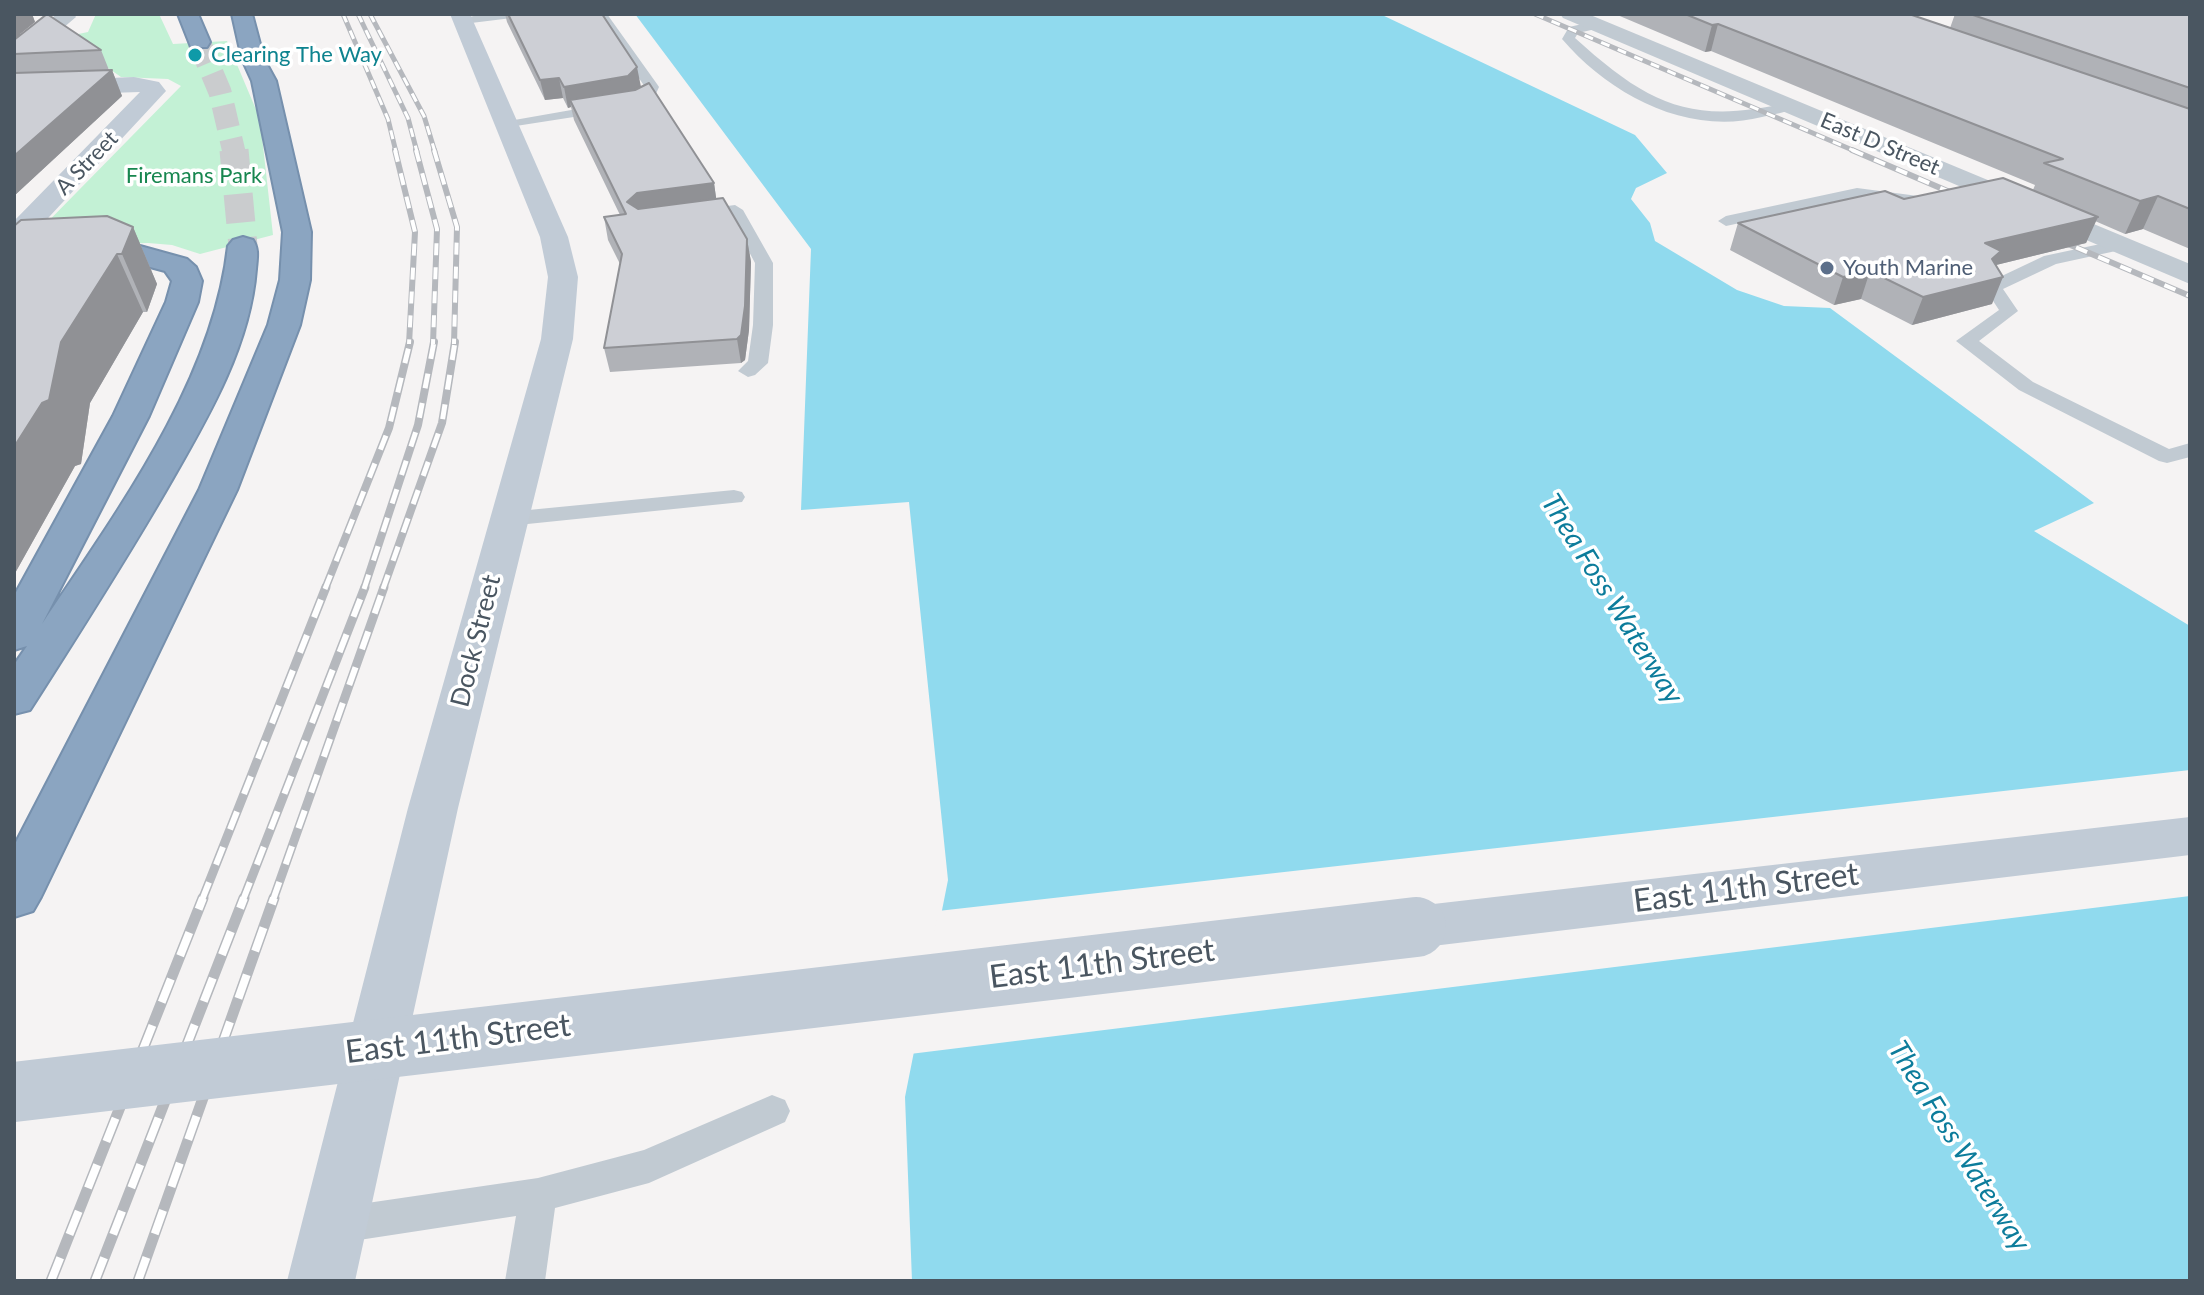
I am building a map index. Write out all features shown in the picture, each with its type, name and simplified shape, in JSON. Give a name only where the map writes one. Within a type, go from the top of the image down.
[{"type":"highway","points":[[14,897],[218,490],[284,325],[295,280],[297,232],[264,81],[241,31]]},
{"type":"highway","points":[[14,699],[122,531],[197,406],[231,313],[242,266],[243,246]]},
{"type":"highway","points":[[14,257],[140,255],[176,265],[185,273],[187,281],[182,302],[131,416],[14,636]]},
{"type":"street","name":"East D Street","points":[[1570,14],[2190,275]]},
{"type":"street","points":[[14,58],[66,17]]},
{"type":"street","name":"Dock Street","points":[[321,1281],[415,879],[557,339],[563,277],[554,237],[462,17]]},
{"type":"street","name":"A Street","points":[[14,89],[124,84],[154,89],[152,95],[14,238]]},
{"type":"street","name":"East 11th Street","points":[[14,1092],[2190,836]]},
{"type":"lane","points":[[462,17],[512,14]]},
{"type":"lane","points":[[508,125],[638,103],[649,95],[652,87],[601,14]]},
{"type":"lane","points":[[1596,25],[1573,30],[1568,39],[1595,65],[1642,99],[1679,114],[1702,116],[1754,117],[1790,106]]},
{"type":"lane","points":[[1726,221],[1857,193],[1942,204],[1996,193]]},
{"type":"lane","points":[[673,218],[735,210],[764,263],[763,325],[758,363],[748,371]]},
{"type":"lane","points":[[2119,245],[2050,260],[1993,287],[2009,311],[1966,341],[2026,386],[2167,456],[2190,450]]},
{"type":"lane","points":[[508,519],[734,497]]},
{"type":"lane","points":[[332,1226],[538,1195],[649,1166],[772,1111]]},
{"type":"lane","points":[[525,1281],[538,1195]]},
{"type":"green space","name":"Firemans Park","points":[[96,14],[159,14],[173,44],[227,41],[260,119],[273,235],[200,254],[172,245],[148,243],[24,246],[181,86],[168,79],[121,77],[64,37],[88,32]]},
{"type":"water","name":"Thea Foss Waterway","points":[[635,14],[1380,14],[1635,135],[1667,173],[1636,188],[1631,199],[1650,223],[1655,241],[1737,290],[1784,306],[1830,308],[2094,503],[2034,531],[2190,626],[2190,1281],[912,1281],[905,1097],[948,880],[909,502],[801,510],[811,249]]},
{"type":"pier","points":[[2190,770],[2190,896],[910,1054],[938,911]]},
{"type":"building","points":[[47,14],[101,50],[14,54],[14,40]]},
{"type":"building","points":[[508,14],[602,14],[637,67],[628,76],[564,87],[559,78],[540,80]]},
{"type":"building","points":[[1685,14],[1909,14],[2190,109],[2190,209],[2158,196],[2140,201],[2044,163],[2063,159],[1718,24],[1712,25]]},
{"type":"building","points":[[1970,14],[2190,14],[2190,88]]},
{"type":"building","points":[[112,70],[14,156],[14,73]]},
{"type":"building","points":[[649,83],[714,183],[637,193],[627,202],[638,209],[723,198],[747,239],[745,306],[741,335],[737,339],[604,348],[622,254],[604,217],[626,214],[570,100],[635,90]]},
{"type":"building","points":[[2003,178],[2098,217],[1985,243],[2001,251],[1992,259],[2003,277],[1923,297],[1870,271],[1843,277],[1738,223],[1885,191],[1904,199]]},
{"type":"building","points":[[107,216],[133,227],[122,254],[117,254],[61,342],[49,400],[42,403],[14,447],[14,226],[21,220]]},
{"type":"tunnel","points":[[199,42],[220,92],[234,152]]},
{"type":"tunnel","points":[[234,150],[243,246]]},
{"type":"railway","points":[[343,14],[388,119],[396,152]]},
{"type":"railway","points":[[358,14],[408,118],[417,152]]},
{"type":"railway","points":[[370,14],[424,116],[435,152]]},
{"type":"railway","points":[[1535,14],[1857,152]]},
{"type":"railway","points":[[395,150],[415,232],[409,344]]},
{"type":"railway","points":[[416,150],[437,229],[433,344]]},
{"type":"railway","points":[[434,150],[457,227],[454,344]]},
{"type":"railway","points":[[1852,150],[1966,199]]},
{"type":"railway","points":[[2054,238],[2190,296]]},
{"type":"railway","points":[[325,589],[389,428],[410,342]]},
{"type":"railway","points":[[364,589],[418,425],[434,342]]},
{"type":"railway","points":[[383,589],[442,423],[455,342]]},
{"type":"railway","points":[[202,900],[326,587]]},
{"type":"railway","points":[[243,900],[365,587]]},
{"type":"railway","points":[[273,900],[384,587]]},
{"type":"railway","points":[[51,1281],[203,898]]},
{"type":"railway","points":[[95,1281],[244,898]]},
{"type":"railway","points":[[138,1281],[274,898]]},
{"type":"place","name":"Clearing The Way","points":[[195,55]]},
{"type":"place","name":"Youth Marine","points":[[1827,268]]}]
